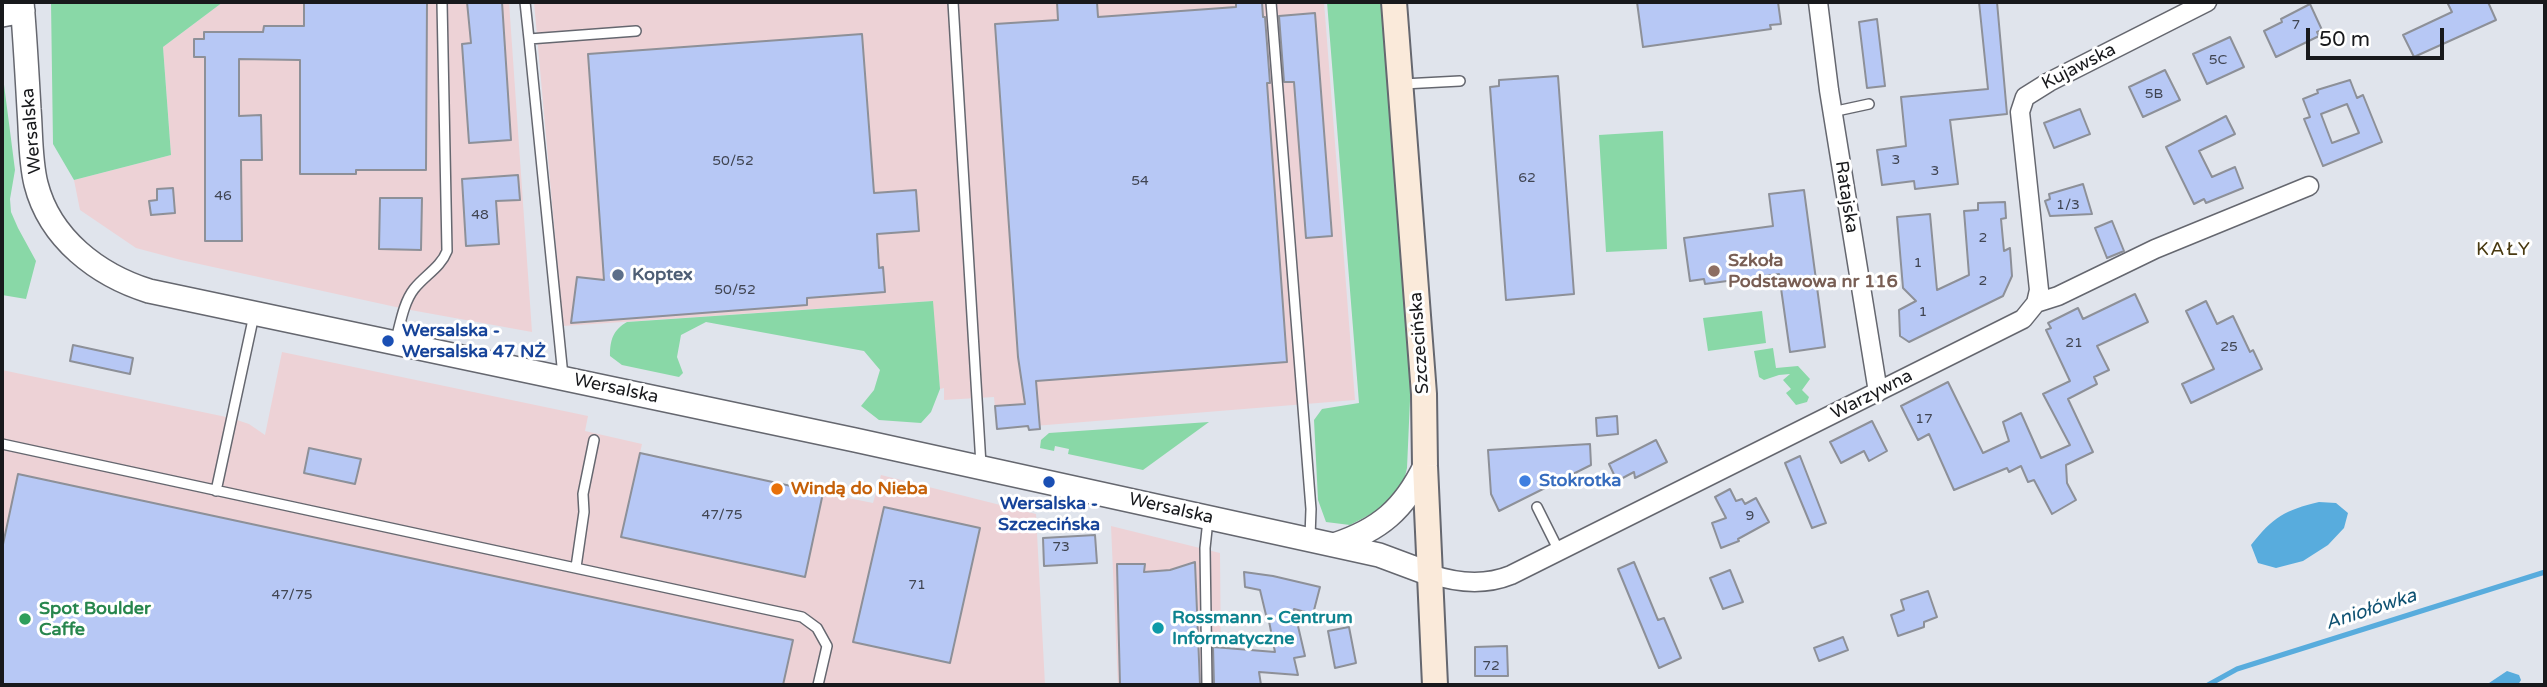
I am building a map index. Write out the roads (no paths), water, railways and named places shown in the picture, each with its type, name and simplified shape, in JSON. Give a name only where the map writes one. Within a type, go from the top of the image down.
[{"type":"main road","name":"Szczecińska","points":[[1395,2],[1424,394],[1435,685]]},
{"type":"street","name":"Ratajska","points":[[1818,2],[1832,112],[1878,392]]},
{"type":"street","name":"Kujawska","points":[[2036,303],[2039,276],[2020,112],[2025,97],[2049,82],[2207,2]]},
{"type":"street","name":"Wersalska","points":[[16,9],[34,172],[44,205],[66,239],[92,264],[125,282],[149,291],[563,377],[1334,545],[1390,558],[1430,574]]},
{"type":"street","name":"Warzywna","points":[[1430,574],[1465,582],[1492,581],[1511,575],[2014,325],[2031,311],[2036,303],[2058,296],[2155,249],[2309,186]]},
{"type":"street","points":[[1334,545],[1370,530],[1394,513],[1410,493],[1425,466]]},
{"type":"lane","points":[[395,343],[412,291],[444,259],[447,251],[442,2]]},
{"type":"lane","points":[[525,2],[563,377]]},
{"type":"lane","points":[[953,2],[981,467]]},
{"type":"lane","points":[[1271,2],[1311,509],[1300,538]]},
{"type":"lane","points":[[529,39],[636,31]]},
{"type":"lane","points":[[1401,85],[1460,80]]},
{"type":"lane","points":[[1832,112],[1869,104]]},
{"type":"lane","points":[[216,491],[255,313]]},
{"type":"lane","points":[[576,568],[584,512],[583,494],[594,440]]},
{"type":"lane","points":[[2,444],[802,617],[817,628],[827,646],[818,685]]},
{"type":"lane","points":[[1536,507],[1559,551]]},
{"type":"lane","points":[[1208,685],[1205,548],[1209,518]]},
{"type":"water","points":[[2319,502],[2336,503],[2348,513],[2344,528],[2328,545],[2303,561],[2276,568],[2258,563],[2251,545],[2266,528],[2288,512]]},
{"type":"water","points":[[2507,671],[2519,675],[2521,680],[2518,685],[2486,685]]},
{"type":"waterway","name":"Aniołówka","points":[[2208,685],[2237,669],[2545,572]]},
{"type":"place","name":"Szkoła Podstawowa nr 116","points":[[1714,271]]},
{"type":"place","name":"Koptex","points":[[618,275]]},
{"type":"place","name":"Wersalska - Wersalska 47 NŻ","points":[[388,341]]},
{"type":"place","name":"Stokrotka","points":[[1525,481]]},
{"type":"place","name":"Wersalska - Szczecińska","points":[[1049,482]]},
{"type":"place","name":"Windą do Nieba","points":[[777,489]]},
{"type":"place","name":"Spot Boulder Caffe","points":[[25,619]]},
{"type":"place","name":"Rossmann - Centrum Informatyczne","points":[[1158,628]]},
{"type":"district","name":"KAŁY","points":[[2504,250]]}]
